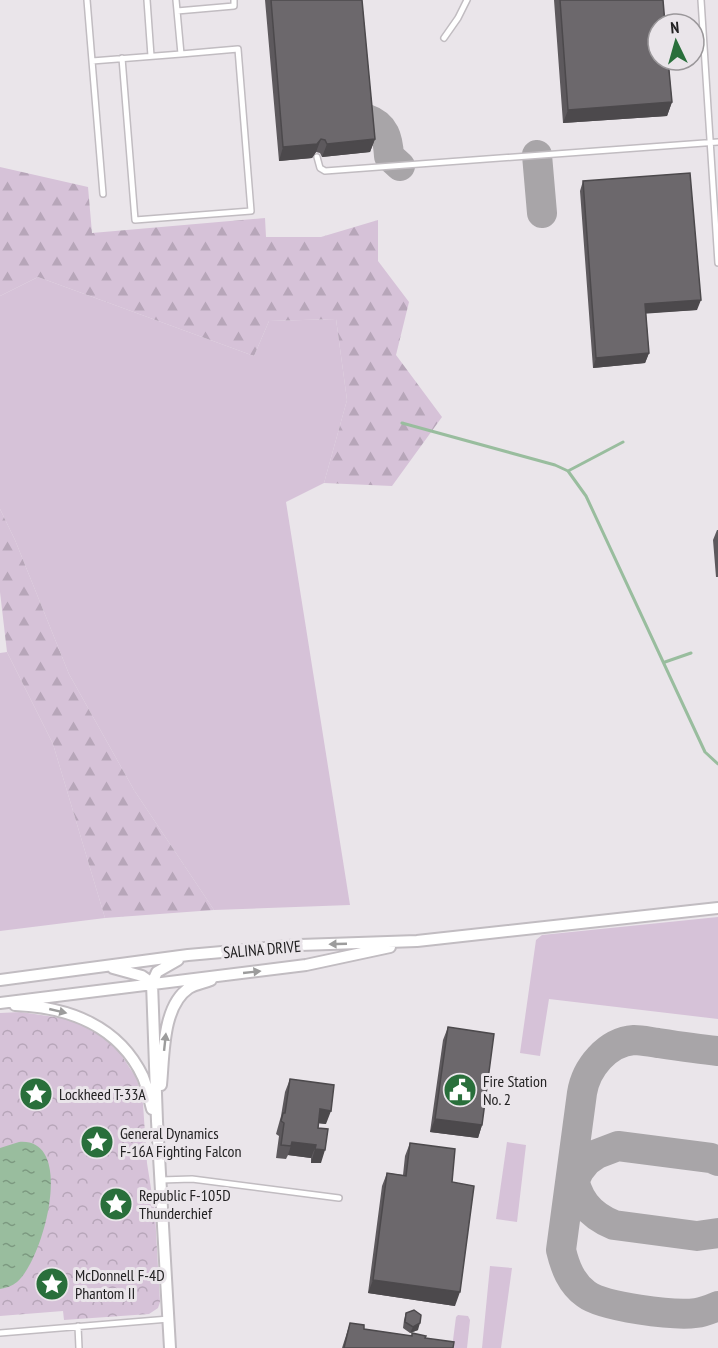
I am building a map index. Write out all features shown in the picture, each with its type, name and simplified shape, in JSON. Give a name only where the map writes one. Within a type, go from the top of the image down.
[{"type":"street","name":"SALINA DRIVE","points":[[0,980],[189,955],[300,945],[417,941],[718,908]]},
{"type":"street","name":"SALINA DRIVE","points":[[0,1004],[152,983],[306,966],[417,941]]},
{"type":"street","points":[[170,1348],[157,1122],[152,983],[157,972],[189,955]]},
{"type":"street","name":"SALINA DRIVE","points":[[107,967],[142,976],[152,983]]},
{"type":"street","name":"SALINA DRIVE","points":[[157,1122],[168,1021],[174,1003],[189,988],[230,974]]},
{"type":"street","points":[[0,1004],[58,1010],[84,1019],[115,1038],[135,1062],[144,1079],[157,1122]]},
{"type":"lane","points":[[87,0],[103,194]]},
{"type":"lane","points":[[147,0],[151,56]]},
{"type":"lane","points":[[176,0],[181,54]]},
{"type":"lane","points":[[177,11],[234,6],[234,0]]},
{"type":"lane","points":[[444,38],[467,0]]},
{"type":"lane","points":[[701,0],[718,263]]},
{"type":"lane","points":[[92,61],[122,58],[238,49],[251,211],[135,220],[122,58]]},
{"type":"lane","points":[[317,157],[320,168],[326,171],[718,142]]},
{"type":"lane","points":[[161,1180],[192,1179],[339,1198]]},
{"type":"lane","points":[[0,1333],[169,1318]]},
{"type":"lane","points":[[78,1326],[80,1348]]},
{"type":"green space","points":[[0,167],[88,187],[92,233],[265,218],[266,237],[321,237],[378,220],[378,261],[409,302],[396,355],[442,417],[392,486],[324,483],[347,400],[336,319],[269,321],[254,356],[38,277],[0,296]]},
{"type":"green space","points":[[38,277],[254,356],[269,321],[336,319],[347,400],[324,483],[286,502],[350,905],[214,910],[134,790],[69,674],[15,540],[0,509],[0,296]]},
{"type":"green space","points":[[0,509],[15,540],[69,674],[134,790],[214,910],[105,918],[53,744],[7,652],[0,592]]},
{"type":"green space","points":[[7,652],[53,744],[105,918],[0,931],[0,653]]},
{"type":"green space","points":[[718,917],[718,1019],[549,999],[540,1056],[520,1053],[536,940],[542,935]]},
{"type":"green space","points":[[21,1012],[61,1018],[85,1025],[104,1035],[118,1050],[137,1079],[143,1104],[147,1163],[155,1214],[160,1302],[158,1308],[149,1314],[64,1320],[63,1311],[0,1316],[0,1013]]},
{"type":"green space","points":[[507,1142],[526,1145],[517,1222],[496,1219]]},
{"type":"green space","points":[[490,1266],[512,1268],[501,1348],[482,1348]]},
{"type":"green space","points":[[458,1315],[468,1316],[470,1320],[467,1348],[452,1348]]},
{"type":"water","points":[[19,1142],[37,1146],[47,1159],[51,1178],[50,1202],[44,1227],[27,1269],[17,1282],[0,1289],[0,1148]]},
{"type":"building","points":[[271,0],[362,0],[375,139],[327,144],[321,139],[317,144],[283,147]]},
{"type":"building","points":[[560,0],[663,0],[664,12],[646,12],[646,72],[669,72],[672,102],[568,110]]},
{"type":"building","points":[[690,173],[701,300],[645,304],[649,353],[596,358],[583,181]]},
{"type":"building","name":"Fire Station No. 2","points":[[448,1027],[494,1034],[482,1125],[435,1119]]},
{"type":"building","points":[[290,1079],[334,1085],[331,1111],[320,1109],[318,1128],[328,1129],[325,1150],[315,1149],[316,1145],[292,1142],[291,1146],[281,1145],[284,1123],[281,1121],[285,1113]]},
{"type":"building","points":[[410,1143],[455,1149],[452,1182],[474,1186],[460,1292],[373,1280],[387,1173],[406,1176]]},
{"type":"building","points":[[414,1310],[421,1315],[420,1323],[413,1327],[405,1322],[406,1313]]},
{"type":"building","points":[[350,1323],[364,1325],[364,1329],[412,1336],[412,1333],[426,1336],[425,1338],[454,1342],[453,1348],[344,1348]]},
{"type":"waterway","points":[[402,423],[555,465],[568,471],[586,496],[705,752],[718,764]]},
{"type":"waterway","points":[[568,471],[623,442]]},
{"type":"waterway","points":[[665,662],[691,653]]},
{"type":"taxiway","points":[[367,119],[382,129],[388,144],[389,156],[400,166]]},
{"type":"taxiway","points":[[537,155],[542,213]]},
{"type":"taxiway","points":[[718,1051],[634,1040],[615,1046],[599,1058],[588,1074],[582,1093],[561,1250],[573,1280],[581,1290],[595,1299],[622,1307],[686,1314],[718,1306]]},
{"type":"taxiway","points":[[571,1188],[587,1161],[597,1154],[618,1146],[711,1158],[718,1161]]},
{"type":"taxiway","points":[[573,1172],[577,1190],[585,1205],[597,1216],[614,1225],[697,1236],[718,1233]]},
{"type":"place","name":"Fire Station No. 2","points":[[460,1090]]},
{"type":"place","name":"Lockheed T-33A","points":[[36,1094]]},
{"type":"place","name":"General Dynamics F-16A Fighting Falcon","points":[[97,1142]]},
{"type":"place","name":"Republic F-105D Thunderchief","points":[[116,1204]]},
{"type":"place","name":"McDonnell F-4D Phantom II","points":[[52,1284]]}]
